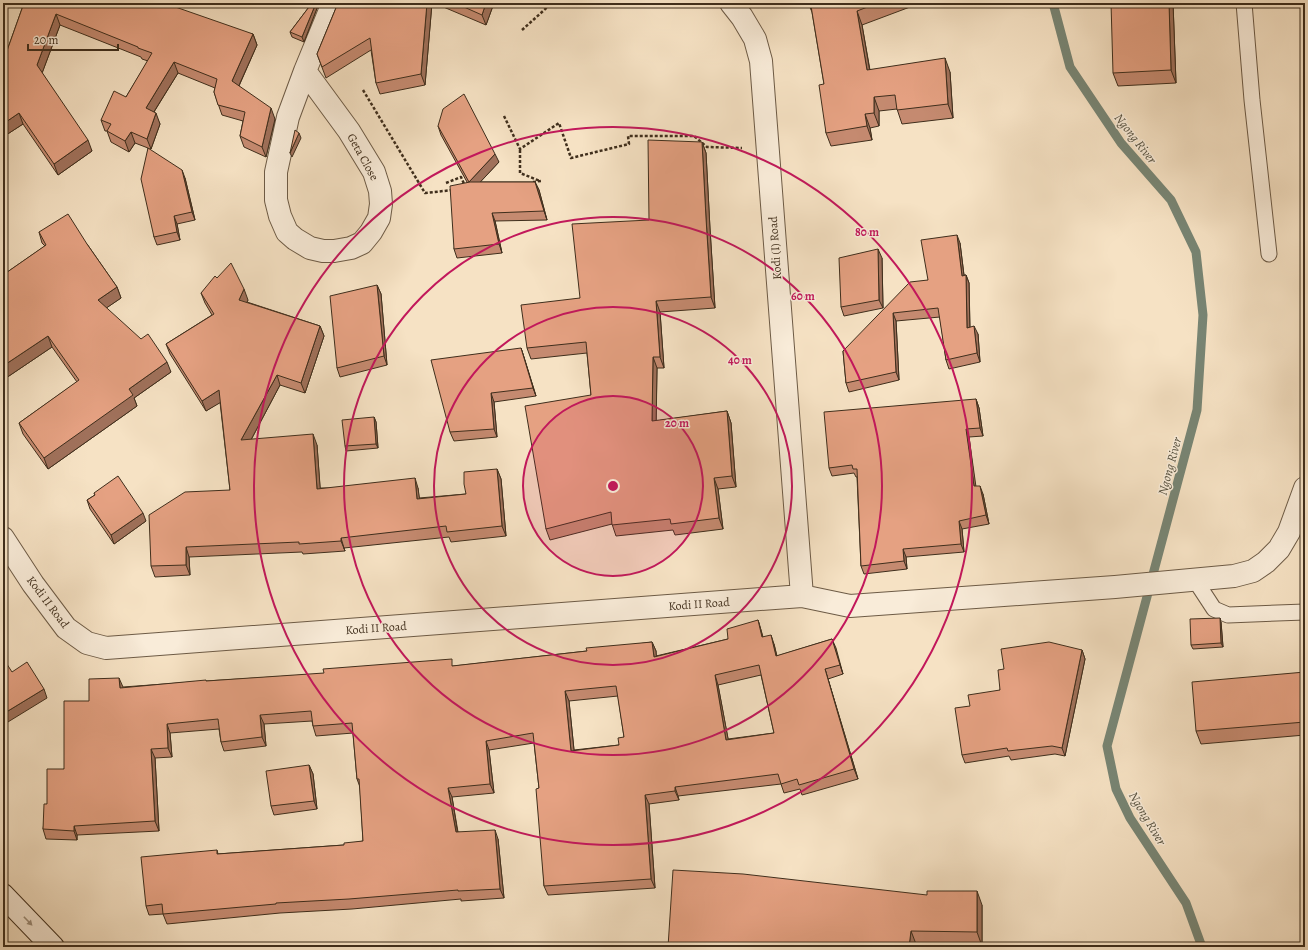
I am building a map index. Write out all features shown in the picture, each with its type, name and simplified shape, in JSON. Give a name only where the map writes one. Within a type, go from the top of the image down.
[{"type":"street","name":"Geta Close","points":[[305,71],[349,131],[374,172],[380,190],[381,204],[379,218],[371,232],[362,243],[351,248],[334,251],[322,251],[310,248],[295,239],[287,232],[280,216],[276,200],[276,172],[288,117],[305,71],[333,3]]},
{"type":"street","name":"Kodi (I) Road","points":[[731,3],[742,17],[755,39],[761,61],[802,596]]},
{"type":"street","name":"Kodi II Road","points":[[3,538],[33,584],[66,628],[87,643],[106,648],[802,596],[850,606],[1115,587],[1234,576],[1253,571],[1266,562],[1279,549],[1289,532],[1305,488]]},
{"type":"street","points":[[3,895],[53,947]]},
{"type":"lane","points":[[1244,3],[1269,254]]},
{"type":"lane","points":[[1185,581],[1214,609],[1228,615],[1305,612]]},
{"type":"path","points":[[522,30],[552,3]]},
{"type":"path","points":[[363,90],[424,193],[459,190]]},
{"type":"path","points":[[504,116],[520,150],[520,173],[541,181],[526,183]]},
{"type":"path","points":[[520,150],[559,123],[571,158],[629,144],[628,136],[694,136],[707,148],[746,148]]},
{"type":"path","points":[[446,183],[461,177],[466,189]]},
{"type":"building","points":[[24,3],[164,3],[253,34],[232,81],[271,108],[262,147],[240,136],[245,112],[218,105],[214,92],[217,79],[174,62],[146,108],[156,113],[147,139],[131,132],[125,141],[107,131],[111,124],[101,120],[114,91],[126,97],[152,53],[56,14],[37,65],[88,140],[54,164],[19,113],[3,124],[3,62]]},
{"type":"building","points":[[312,3],[316,3],[302,37],[290,32]]},
{"type":"building","points":[[338,3],[427,3],[421,74],[376,83],[370,38],[322,67],[317,54]]},
{"type":"building","points":[[455,3],[486,3],[482,15]]},
{"type":"building","points":[[809,3],[878,3],[857,11],[867,70],[945,58],[948,104],[897,110],[895,95],[874,97],[874,113],[865,114],[867,126],[826,133],[819,85],[824,84],[811,6]]},
{"type":"building","points":[[1111,3],[1169,3],[1171,70],[1113,73]]},
{"type":"building","points":[[464,94],[495,154],[469,182],[438,126],[443,109]]},
{"type":"building","points":[[295,130],[299,133],[290,153]]},
{"type":"building","points":[[648,140],[702,142],[711,297],[656,301],[660,357],[653,357],[652,421],[727,411],[732,476],[714,478],[719,518],[671,524],[670,519],[612,525],[611,512],[546,529],[525,406],[591,395],[586,342],[527,348],[521,305],[580,298],[572,224],[649,220]]},
{"type":"building","points":[[148,148],[182,170],[192,212],[174,216],[177,232],[154,237],[141,179]]},
{"type":"building","points":[[470,182],[535,182],[544,211],[492,213],[499,244],[454,249],[450,186]]},
{"type":"building","points":[[68,214],[117,287],[98,300],[141,339],[148,334],[167,362],[129,389],[133,395],[44,458],[19,423],[79,380],[48,336],[3,366],[3,275],[46,245],[39,232]]},
{"type":"building","points":[[957,235],[962,276],[966,275],[967,328],[974,326],[977,353],[946,360],[938,308],[893,313],[896,372],[846,383],[843,351],[910,282],[928,280],[921,240]]},
{"type":"building","points":[[878,249],[879,300],[841,307],[839,258]]},
{"type":"building","points":[[231,263],[244,289],[239,300],[320,326],[301,383],[277,375],[241,440],[313,434],[317,489],[415,478],[417,499],[466,494],[464,472],[497,469],[502,526],[447,532],[446,526],[341,538],[341,541],[299,544],[299,542],[186,547],[186,565],[151,566],[149,515],[185,492],[230,490],[219,390],[202,401],[166,344],[214,314],[201,293],[215,276],[217,278]]},
{"type":"building","points":[[377,285],[384,356],[337,368],[330,296]]},
{"type":"building","points":[[521,348],[533,388],[491,393],[494,429],[450,432],[431,360]]},
{"type":"building","points":[[976,399],[980,428],[966,429],[974,486],[980,486],[986,515],[959,521],[961,544],[903,549],[904,561],[861,566],[857,469],[853,469],[852,465],[829,468],[824,412]]},
{"type":"building","points":[[374,417],[376,444],[345,446],[342,420]]},
{"type":"building","points":[[118,476],[143,513],[111,535],[87,500],[95,495],[94,493]]},
{"type":"building","points":[[1220,618],[1221,643],[1191,645],[1190,619]]},
{"type":"building","points":[[758,620],[762,637],[771,635],[776,656],[832,639],[840,665],[825,669],[854,769],[799,785],[797,779],[781,784],[778,774],[675,787],[675,791],[645,795],[651,879],[544,886],[536,789],[539,788],[533,733],[486,741],[490,784],[448,788],[456,832],[495,830],[500,889],[458,890],[349,899],[276,903],[163,914],[162,904],[146,906],[141,857],[217,850],[217,854],[344,845],[344,843],[363,841],[359,779],[357,779],[352,723],[313,726],[311,711],[260,715],[262,737],[221,742],[218,719],[167,724],[168,748],[151,749],[155,821],[74,826],[74,831],[43,829],[44,804],[47,804],[47,769],[64,769],[64,701],[89,701],[89,679],[119,678],[120,688],[206,680],[324,673],[323,669],[452,659],[452,666],[587,651],[586,648],[652,642],[654,657],[728,639],[727,629]],"holes":[[[759,665],[774,733],[726,740],[715,675]],[[616,686],[624,737],[618,738],[619,745],[571,751],[565,691]]]},
{"type":"building","points":[[1049,642],[1082,650],[1062,748],[1052,746],[1008,751],[1007,748],[962,755],[955,708],[970,706],[968,695],[1000,690],[998,670],[1004,669],[1001,649]]},
{"type":"building","points":[[3,658],[12,672],[27,662],[44,689],[3,714]]},
{"type":"building","points":[[1305,672],[1305,722],[1196,731],[1192,682]]},
{"type":"building","points":[[309,765],[314,801],[271,806],[266,771]]},
{"type":"building","points":[[673,870],[743,874],[927,895],[927,891],[977,891],[977,932],[911,931],[909,947],[668,947]]},
{"type":"waterway","name":"Ngong River","points":[[1053,3],[1070,67],[1121,143],[1171,200],[1196,252],[1203,315],[1197,410],[1107,746],[1116,789],[1130,818],[1186,903],[1202,947]]}]
